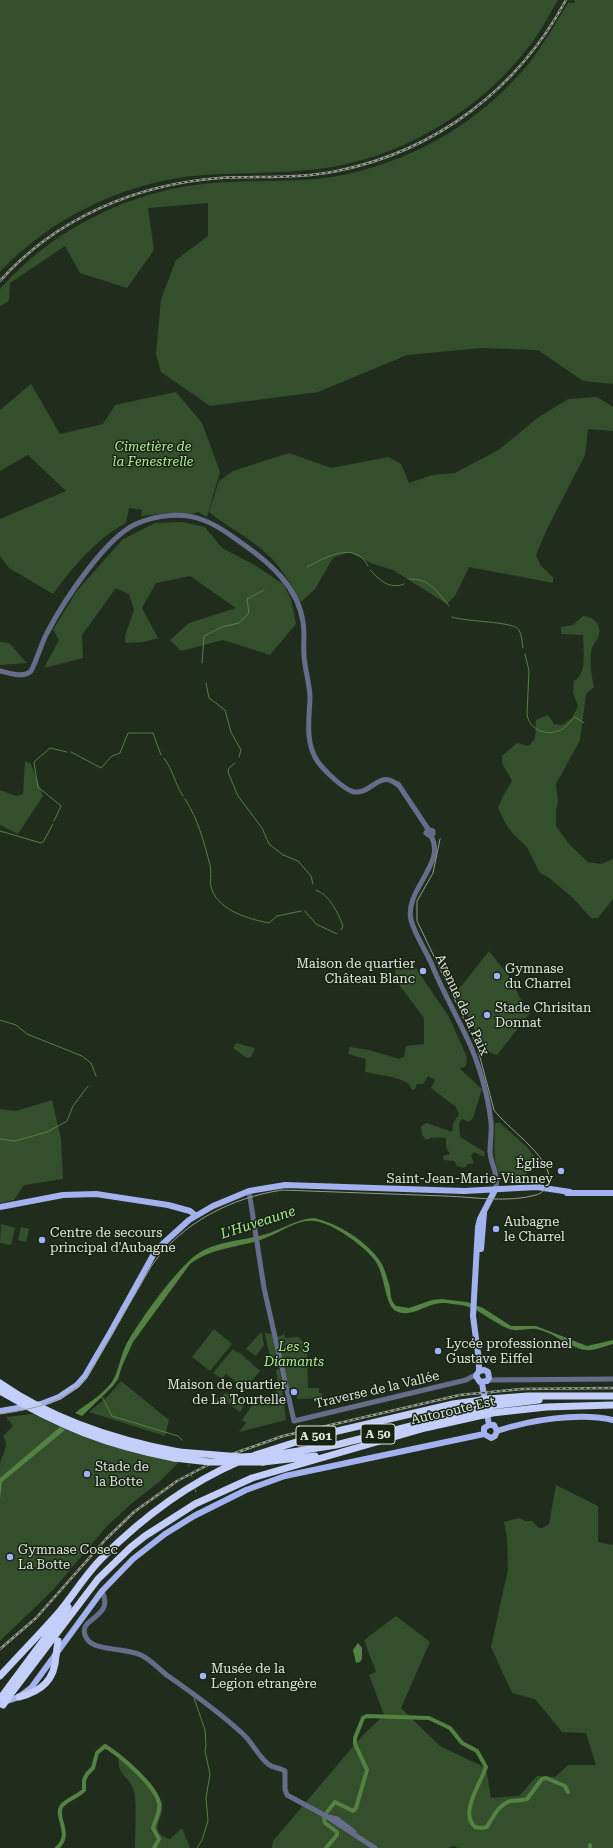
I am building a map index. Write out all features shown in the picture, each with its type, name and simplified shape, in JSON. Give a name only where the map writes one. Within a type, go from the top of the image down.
[{"type":"highway","name":"A 50","points":[[0,1383],[33,1403],[104,1434],[177,1455],[210,1462],[263,1462],[323,1454],[425,1428]]},
{"type":"highway","name":"A 50","points":[[0,1391],[26,1408],[62,1425],[108,1442],[142,1452],[177,1455],[241,1457],[273,1455],[336,1445],[486,1407]]},
{"type":"highway","name":"Autoroute Est","points":[[132,1547],[157,1528],[195,1504],[252,1478],[425,1428],[486,1407],[528,1396],[613,1397]]},
{"type":"highway","name":"Autoroute Est","points":[[188,1490],[230,1466],[279,1446],[453,1404],[486,1407],[613,1405]]},
{"type":"highway","points":[[0,1676],[60,1611],[102,1559],[153,1512],[188,1490]]},
{"type":"highway","name":"A 501","points":[[1,1702],[105,1561],[155,1514],[188,1490]]},
{"type":"highway","points":[[15,1697],[28,1695],[41,1688],[51,1678],[54,1671],[58,1641],[67,1625],[94,1589],[132,1547]]},
{"type":"highway","name":"A 501","points":[[1,1702],[15,1697],[98,1579],[132,1547]]},
{"type":"main road","points":[[0,1413],[26,1408],[45,1407],[77,1385],[85,1376],[156,1250],[179,1227],[196,1215],[249,1191],[285,1185],[494,1192],[536,1190],[611,1193]]},
{"type":"main road","points":[[489,1425],[485,1380],[480,1371],[475,1300],[478,1227],[480,1219],[494,1192]]},
{"type":"main road","points":[[0,1207],[63,1195],[96,1194],[168,1205],[190,1211],[196,1215]]},
{"type":"main road","points":[[480,1371],[488,1372],[485,1380]]},
{"type":"main road","points":[[497,1431],[561,1418],[597,1418],[613,1420]]},
{"type":"main road","points":[[489,1425],[494,1426],[497,1431]]},
{"type":"main road","points":[[484,1434],[484,1428],[489,1425]]},
{"type":"main road","points":[[15,1697],[31,1688],[97,1597],[127,1565],[165,1534],[203,1510],[246,1490],[285,1476],[484,1434],[491,1438],[495,1436],[497,1431]]},
{"type":"street","name":"Avenue de la Paix","points":[[0,671],[24,675],[34,668],[40,647],[48,631],[74,589],[93,564],[118,537],[136,524],[156,518],[171,516],[198,518],[221,528],[278,572],[299,605],[304,624],[304,661],[309,684],[308,733],[314,755],[319,763],[343,786],[354,792],[363,791],[367,786],[385,779],[394,781],[400,786],[428,829],[426,834],[431,836],[434,846],[431,865],[412,900],[410,914],[414,927],[438,981],[468,1039],[478,1066],[491,1123],[490,1157],[498,1178],[494,1192]]},
{"type":"street","name":"Traverse de la Vallée","points":[[249,1191],[264,1288],[294,1421],[466,1380],[613,1379]]},
{"type":"street","name":"Traverse de la Vallée","points":[[466,1380],[480,1371]]},
{"type":"street","points":[[102,1591],[105,1602],[103,1611],[90,1620],[86,1626],[85,1636],[90,1642],[97,1646],[121,1649],[141,1655],[169,1677],[189,1690],[244,1735],[267,1763],[285,1771],[287,1795],[326,1816],[375,1848]]},
{"type":"street","points":[[97,1597],[103,1603],[103,1611]]},
{"type":"green space","points":[[0,0],[558,0],[531,44],[512,67],[491,88],[468,107],[417,139],[389,151],[332,167],[300,171],[205,175],[177,178],[148,184],[120,193],[94,204],[68,218],[43,234],[0,272]]},
{"type":"green space","points":[[575,0],[613,0],[613,384],[583,381],[538,350],[481,348],[407,355],[318,392],[210,406],[161,372],[156,354],[161,299],[176,260],[208,236],[208,203],[148,208],[154,250],[127,288],[80,273],[65,246],[10,283],[9,301],[0,306],[0,289],[21,267],[70,230],[96,215],[124,203],[183,187],[214,183],[315,179],[348,174],[375,167],[425,146],[471,118],[492,102],[530,62],[568,3],[574,3]]},
{"type":"green space","name":"Cimetière de la Fenestrelle","points":[[31,384],[60,434],[103,424],[115,405],[176,392],[202,423],[220,472],[207,517],[198,512],[192,514],[170,513],[141,516],[142,510],[129,508],[126,523],[95,545],[77,564],[53,594],[9,568],[0,556],[0,519],[66,491],[28,455],[0,471],[0,410]]},
{"type":"green space","points":[[597,397],[613,407],[613,431],[588,429],[585,455],[547,529],[536,555],[541,566],[553,577],[553,583],[469,567],[455,596],[447,604],[393,570],[373,564],[349,552],[333,558],[315,589],[301,602],[284,574],[266,553],[257,545],[209,512],[219,481],[233,471],[289,453],[331,468],[389,457],[401,464],[409,483],[432,475],[455,473],[500,449],[536,419],[568,399]]},
{"type":"green space","points":[[183,522],[205,527],[222,548],[253,564],[283,584],[291,599],[296,624],[270,655],[223,640],[181,651],[170,640],[189,623],[236,608],[190,576],[156,583],[142,608],[158,638],[144,642],[125,643],[125,636],[134,610],[129,594],[116,588],[82,635],[83,658],[44,668],[59,640],[53,630],[76,592],[123,539],[155,523]]},
{"type":"green space","points":[[583,616],[590,617],[596,621],[600,631],[591,652],[591,670],[594,687],[586,694],[580,740],[556,784],[558,802],[556,810],[556,826],[569,844],[588,862],[601,864],[613,859],[613,899],[598,918],[591,918],[573,898],[548,877],[540,873],[527,847],[514,835],[505,823],[498,808],[512,781],[502,763],[502,756],[517,743],[528,746],[534,740],[536,720],[548,715],[554,724],[562,725],[572,718],[578,706],[573,693],[574,681],[581,673],[583,667],[583,635],[561,634],[561,627],[573,625]]},
{"type":"green space","points":[[0,642],[9,643],[27,663],[0,665]]},
{"type":"green space","points":[[25,761],[31,764],[43,796],[18,834],[0,825],[0,790],[16,796],[23,794]]},
{"type":"green space","points":[[489,951],[511,979],[519,996],[530,1013],[497,1055],[489,1052],[485,1048],[455,994]]},
{"type":"green space","points":[[401,963],[413,964],[449,1017],[467,1057],[466,1066],[460,1069],[482,1089],[473,1118],[469,1122],[462,1119],[459,1123],[460,1137],[485,1152],[484,1157],[474,1152],[471,1156],[474,1163],[468,1164],[464,1168],[457,1166],[454,1161],[444,1160],[443,1156],[450,1154],[446,1147],[446,1138],[439,1137],[426,1140],[422,1135],[421,1126],[427,1123],[452,1132],[453,1123],[459,1114],[456,1107],[431,1088],[435,1080],[428,1076],[423,1084],[417,1084],[415,1089],[412,1090],[409,1084],[404,1081],[365,1072],[366,1059],[348,1054],[350,1047],[369,1050],[399,1059],[404,1057],[406,1046],[424,1044],[424,1018],[394,978],[396,969]]},
{"type":"green space","points":[[236,1043],[255,1048],[251,1057],[247,1058],[233,1048]]},
{"type":"green space","points":[[52,1100],[61,1139],[63,1179],[24,1185],[14,1200],[0,1203],[0,1109],[16,1111]]},
{"type":"green space","points":[[499,1122],[527,1147],[540,1164],[540,1166],[532,1164],[530,1172],[528,1172],[525,1176],[523,1175],[514,1179],[514,1182],[506,1180],[500,1175],[497,1168],[494,1149],[495,1124]]},
{"type":"green space","points":[[1,1224],[15,1228],[11,1245],[0,1243]]},
{"type":"green space","points":[[21,1227],[29,1229],[26,1242],[18,1240]]},
{"type":"green space","points":[[214,1329],[232,1344],[210,1371],[192,1357]]},
{"type":"green space","name":"Les 3 Diamants","points":[[284,1330],[285,1338],[298,1337],[307,1345],[308,1388],[319,1388],[319,1393],[322,1393],[322,1398],[297,1399],[297,1389],[289,1388],[277,1337],[283,1335]]},
{"type":"green space","points":[[260,1333],[262,1333],[264,1345],[256,1356],[246,1349]]},
{"type":"green space","points":[[265,1333],[273,1336],[277,1356],[275,1366],[271,1363]]},
{"type":"green space","points":[[233,1349],[238,1353],[239,1352],[260,1371],[245,1389],[226,1374],[222,1379],[213,1373]]},
{"type":"green space","points":[[277,1369],[280,1370],[286,1420],[239,1432],[246,1423],[242,1420],[257,1398],[270,1398],[279,1387],[276,1371]]},
{"type":"green space","points":[[121,1381],[169,1420],[165,1436],[89,1412],[107,1397]]},
{"type":"green space","points":[[226,1393],[244,1406],[240,1412],[228,1403],[213,1401]]},
{"type":"green space","points":[[33,1414],[86,1437],[122,1449],[179,1462],[159,1482],[131,1504],[106,1527],[54,1589],[0,1641],[0,1464],[6,1447],[3,1436],[13,1426],[6,1417]]},
{"type":"green space","points":[[556,1485],[598,1506],[598,1542],[613,1545],[613,1848],[458,1848],[454,1846],[448,1848],[272,1848],[273,1841],[362,1736],[384,1715],[369,1675],[376,1672],[364,1640],[396,1616],[430,1642],[401,1708],[440,1746],[486,1768],[491,1798],[519,1796],[537,1776],[555,1777],[568,1765],[596,1765],[586,1733],[562,1732],[535,1699],[512,1693],[491,1647],[508,1569],[507,1538],[504,1522],[519,1518],[525,1521],[532,1521],[539,1528],[549,1524]]},
{"type":"green space","points":[[119,1755],[150,1782],[159,1795],[162,1803],[162,1809],[158,1824],[159,1833],[170,1839],[182,1828],[190,1848],[135,1848],[136,1811],[134,1791],[132,1785],[119,1768]]},
{"type":"shaded area","points":[[314,1218],[333,1224],[351,1234],[374,1253],[384,1268],[391,1297],[396,1306],[409,1308],[432,1300],[441,1299],[467,1302],[483,1308],[511,1326],[536,1326],[587,1346],[613,1340],[613,1344],[592,1350],[580,1349],[549,1333],[536,1329],[509,1329],[472,1308],[454,1304],[436,1304],[407,1313],[396,1311],[392,1308],[387,1297],[379,1268],[371,1256],[357,1243],[330,1226],[321,1222],[308,1221],[295,1224],[254,1242],[207,1254],[190,1264],[133,1342],[118,1379],[113,1386],[82,1416],[75,1413],[99,1395],[112,1382],[131,1336],[170,1282],[181,1269],[199,1253],[213,1246],[263,1235],[300,1221]]},
{"type":"shaded area","points":[[60,1427],[65,1430],[2,1482],[0,1499],[0,1478]]},
{"type":"shaded area","points":[[358,1643],[362,1648],[362,1659],[360,1662],[356,1663],[353,1650]]},
{"type":"waterway","points":[[307,567],[331,555],[348,552],[356,554],[362,558],[368,566]]},
{"type":"waterway","points":[[370,570],[389,585],[399,586],[404,584]]},
{"type":"waterway","points":[[409,579],[416,579],[432,586],[449,606]]},
{"type":"waterway","points":[[202,663],[204,636],[222,627],[239,623],[249,613],[247,599],[264,590]]},
{"type":"waterway","points":[[452,617],[458,619],[499,623],[515,627],[520,632],[523,648]]},
{"type":"waterway","points":[[525,654],[529,671],[527,714],[532,725],[541,731],[553,732],[564,728],[575,717],[584,723]]},
{"type":"waterway","points":[[206,683],[209,698],[225,710],[231,732],[241,750],[239,757]]},
{"type":"waterway","points":[[71,752],[101,768],[112,756],[120,753],[128,733],[153,733],[161,755]]},
{"type":"waterway","points":[[54,821],[61,806],[38,787],[34,762],[50,748],[67,752]]},
{"type":"waterway","points":[[164,758],[170,767],[183,796]]},
{"type":"waterway","points":[[235,763],[229,768],[228,772],[238,796],[262,828],[269,844],[283,855],[298,861],[311,876],[313,884]]},
{"type":"waterway","points":[[185,799],[194,815],[203,839],[210,865],[212,890],[221,903],[236,913],[269,923],[277,916],[301,911]]},
{"type":"waterway","points":[[0,831],[41,843],[53,824]]},
{"type":"waterway","points":[[316,890],[321,892],[333,905],[343,926],[341,930]]},
{"type":"waterway","points":[[305,911],[316,924],[337,934]]},
{"type":"waterway","points":[[0,1020],[16,1025],[27,1034],[82,1056],[91,1063],[96,1076]]},
{"type":"waterway","points":[[0,1139],[15,1141],[47,1132],[67,1121],[73,1106],[88,1086]]},
{"type":"waterway","points":[[102,1397],[112,1416],[178,1436],[182,1440]]},
{"type":"waterway","points":[[194,1698],[205,1730],[205,1751],[210,1774],[206,1798],[208,1821],[202,1840],[197,1848]]},
{"type":"waterway","points":[[327,1812],[335,1802],[353,1811],[356,1808],[367,1770],[355,1744],[355,1738],[363,1718],[367,1716],[429,1718],[450,1728],[462,1743],[477,1751],[486,1767],[470,1806],[469,1814],[475,1827],[487,1827],[497,1811],[503,1805],[511,1801],[527,1799],[542,1779],[546,1778],[565,1786],[568,1792]]},
{"type":"waterway","points":[[57,1848],[62,1843],[64,1837],[60,1816],[61,1807],[63,1804],[84,1790],[84,1780],[93,1768],[97,1753],[105,1746],[120,1757],[136,1772],[151,1788],[156,1796],[159,1803],[159,1809],[153,1828],[159,1839],[154,1848]]},
{"type":"waterway","points":[[324,1819],[325,1823],[337,1832],[337,1835],[326,1848]]},
{"type":"tram line","points":[[0,1414],[25,1410],[48,1403],[58,1399],[78,1386],[87,1377],[152,1265],[164,1250],[193,1224],[227,1206],[245,1199],[282,1190],[514,1199],[536,1195],[546,1188],[549,1177],[542,1160],[494,1110],[477,1046],[417,921],[417,901],[433,873],[440,839]]},
{"type":"railway","points":[[0,281],[22,259],[46,239],[72,222],[100,208],[129,197],[158,188],[220,178],[323,174],[373,162],[408,148],[440,132],[471,111],[499,88],[524,61],[546,32],[566,0]]},
{"type":"railway","points":[[0,1649],[36,1618],[106,1539],[134,1512],[177,1481],[221,1458],[283,1436],[460,1395],[522,1389],[613,1388]]},
{"type":"place","name":"Maison de quartier Château Blanc","points":[[423,971]]},
{"type":"place","name":"Gymnase du Charrel","points":[[497,976]]},
{"type":"place","name":"Stade Chrisitan Donnat","points":[[487,1015]]},
{"type":"place","name":"Église Saint-Jean-Marie-Vianney","points":[[561,1171]]},
{"type":"place","name":"Aubagne le Charrel","points":[[496,1229]]},
{"type":"place","name":"Centre de secours principal d'Aubagne","points":[[42,1240]]},
{"type":"place","name":"Lycée professionnel Gustave Eiffel","points":[[438,1351]]},
{"type":"place","name":"Maison de quartier de La Tourtelle","points":[[294,1392]]},
{"type":"place","name":"Stade de la Botte","points":[[87,1474]]},
{"type":"place","name":"Gymnase Cosec La Botte","points":[[10,1557]]},
{"type":"place","name":"Musée de la Legion etrangère","points":[[203,1676]]},
{"type":"water label","name":"L'Huveaune","points":[[258,1223]]}]
